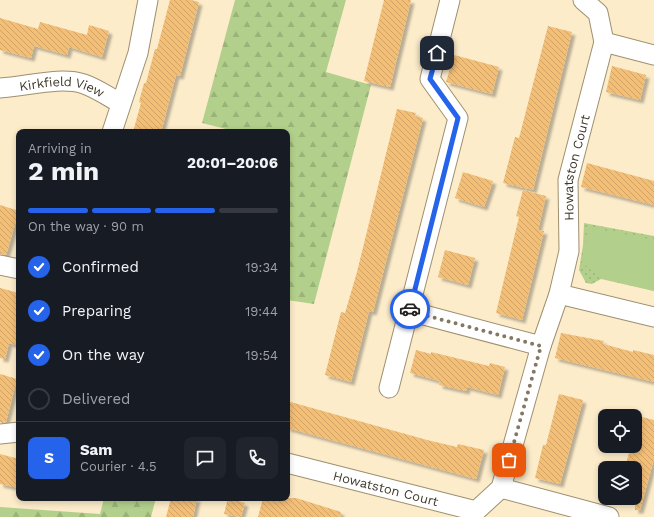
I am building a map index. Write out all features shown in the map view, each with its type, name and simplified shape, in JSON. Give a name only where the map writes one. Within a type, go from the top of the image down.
[{"type":"street","name":"Kirkfield View","points":[[113,129],[120,103],[138,53],[148,0]]},
{"type":"street","points":[[388,388],[458,118],[430,79],[450,0]]},
{"type":"street","name":"Howatston Court","points":[[290,464],[476,512],[501,488],[541,346],[559,294],[569,251],[568,180],[604,42],[598,13],[583,0]]},
{"type":"street","points":[[604,42],[654,55]]},
{"type":"street","name":"Kirkfield View","points":[[0,88],[23,87],[61,80],[84,84],[120,103]]},
{"type":"street","points":[[0,264],[16,268]]},
{"type":"street","points":[[559,294],[654,317]]},
{"type":"street","points":[[409,311],[541,346]]},
{"type":"street","points":[[0,434],[16,432]]},
{"type":"street","points":[[501,488],[609,517]]},
{"type":"green space","points":[[235,0],[346,0],[326,72],[371,85],[314,304],[290,300],[290,129],[226,129],[202,123]]},
{"type":"green space","points":[[584,223],[654,236],[654,291],[601,279],[592,284],[586,283],[579,270],[583,245]]},
{"type":"green space","points":[[588,227],[654,240],[654,291],[601,278],[582,263]]},
{"type":"green space","points":[[103,501],[155,501],[151,517],[0,517],[0,507],[100,514]]},
{"type":"building","points":[[170,0],[191,0],[199,2],[180,76],[176,75],[162,129],[134,129],[141,103],[139,102],[144,83],[146,83],[155,49],[157,49]]},
{"type":"building","points":[[384,0],[411,0],[390,87],[364,81]]},
{"type":"building","points":[[0,18],[38,29],[40,22],[87,35],[89,25],[109,31],[102,57],[69,47],[67,55],[34,46],[31,58],[0,50]]},
{"type":"building","points":[[548,26],[572,32],[533,190],[503,183],[515,137],[519,138]]},
{"type":"building","points":[[454,55],[499,67],[492,94],[446,82]]},
{"type":"building","points":[[612,66],[646,75],[640,100],[606,92]]},
{"type":"building","points":[[397,109],[416,113],[415,116],[423,118],[373,312],[369,311],[351,382],[325,375],[341,312],[345,313],[357,272]]},
{"type":"building","points":[[587,163],[654,181],[654,205],[581,187]]},
{"type":"building","points":[[463,172],[493,181],[484,207],[455,198]]},
{"type":"building","points":[[523,190],[546,196],[538,230],[544,231],[522,320],[496,313],[519,217],[516,216]]},
{"type":"building","points":[[0,205],[16,210],[16,221],[6,255],[0,254]]},
{"type":"building","points":[[445,250],[475,258],[468,285],[438,277]]},
{"type":"building","points":[[0,288],[16,292],[16,345],[9,343],[5,359],[0,358]]},
{"type":"building","points":[[561,333],[604,341],[603,344],[633,352],[633,350],[654,355],[654,382],[555,358]]},
{"type":"building","points":[[416,350],[431,354],[431,352],[489,366],[490,363],[505,367],[498,395],[467,387],[466,391],[439,385],[440,381],[410,373]]},
{"type":"building","points":[[0,374],[16,379],[16,383],[6,422],[0,422]]},
{"type":"building","points":[[559,394],[583,400],[560,484],[535,478],[543,445],[546,445]]},
{"type":"building","points":[[290,402],[427,440],[457,447],[458,444],[484,450],[476,479],[290,429]]},
{"type":"building","points":[[642,417],[654,420],[654,459],[642,503],[642,461],[627,461],[629,453],[642,453]]},
{"type":"building","points":[[0,454],[16,458],[16,487],[0,484]]},
{"type":"building","points":[[290,498],[296,498],[341,512],[340,517],[258,517],[262,501],[290,501]]},
{"type":"building","points":[[170,501],[196,501],[193,517],[166,517]]},
{"type":"building","points":[[227,501],[238,501],[245,503],[241,517],[224,514]]},
{"type":"building","points":[[635,505],[641,505],[640,510],[635,510]]},
{"type":"way so far","points":[[410,309],[409,311],[541,346],[509,460]]},
{"type":"route","points":[[410,309],[458,118],[430,79],[437,53]]}]
